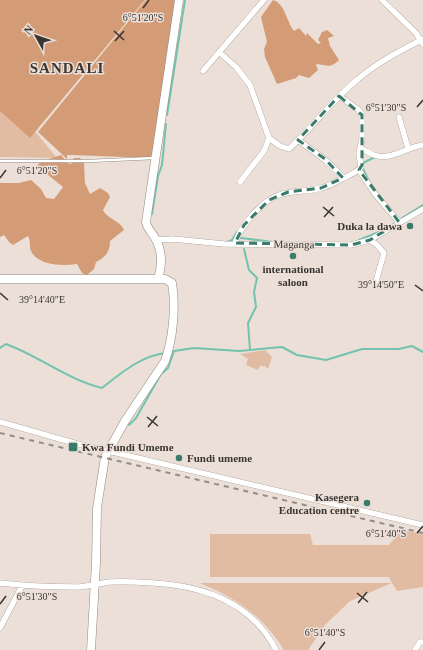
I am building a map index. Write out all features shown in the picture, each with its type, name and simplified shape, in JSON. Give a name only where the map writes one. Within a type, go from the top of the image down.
[{"type":"street","points":[[158,279],[162,262],[156,240],[149,231],[146,222],[179,0]]},
{"type":"street","points":[[203,70],[264,0]]},
{"type":"street","points":[[268,138],[288,150],[339,96],[371,69],[396,52],[422,41],[416,33],[382,0]]},
{"type":"street","points":[[219,52],[236,67],[250,85],[268,138],[264,151],[240,182]]},
{"type":"street","points":[[235,243],[239,232],[248,220],[270,200],[278,195],[321,188],[334,184],[359,170],[362,165],[360,148],[363,120],[362,115],[359,110],[339,96]]},
{"type":"street","points":[[399,117],[408,148]]},
{"type":"street","points":[[298,140],[335,167],[343,178]]},
{"type":"street","points":[[360,148],[374,155],[389,156],[408,148],[423,145]]},
{"type":"street","points":[[359,170],[375,194],[400,222]]},
{"type":"street","name":"Maganga","points":[[156,240],[173,239],[224,244],[351,245],[370,240],[423,208]]},
{"type":"street","points":[[370,240],[378,245],[384,254],[375,285]]},
{"type":"street","points":[[0,279],[158,279],[168,280],[172,287],[173,313],[168,352],[155,377],[107,451],[101,475],[97,508],[95,585],[90,650]]},
{"type":"street","points":[[0,422],[107,451],[423,525]]},
{"type":"street","points":[[0,583],[22,586],[78,587],[117,582],[164,583],[209,592],[231,604],[249,617],[262,630],[276,650]]},
{"type":"street","points":[[0,628],[22,586]]},
{"type":"street","points":[[415,650],[420,642],[423,642]]},
{"type":"lane","points":[[0,160],[89,161],[156,158]]},
{"type":"highlighted area","points":[[339,96],[362,115],[362,165],[359,170],[399,222],[370,240],[351,245],[235,243],[244,225],[269,200],[288,192],[321,188],[343,178],[325,159],[298,140]]},
{"type":"shaded area","points":[[0,0],[145,0],[30,138],[0,111]]},
{"type":"shaded area","points":[[146,0],[176,0],[153,151],[150,158],[67,155],[67,159],[38,132]]},
{"type":"shaded area","points":[[273,0],[283,9],[294,31],[299,28],[306,36],[307,33],[318,44],[321,43],[318,40],[322,32],[327,30],[334,36],[328,38],[330,46],[339,60],[333,65],[326,66],[316,64],[318,70],[309,78],[299,75],[296,78],[277,84],[265,57],[264,49],[267,42],[261,17]]},
{"type":"shaded area","points":[[0,89],[57,158],[0,157]]},
{"type":"shaded area","points":[[61,155],[68,163],[71,164],[74,158],[80,158],[84,163],[85,183],[90,194],[100,188],[108,193],[110,197],[103,210],[107,216],[120,224],[124,230],[110,241],[107,253],[96,262],[94,269],[87,275],[82,273],[77,264],[59,265],[39,260],[31,251],[28,236],[13,245],[4,235],[0,237],[0,183],[19,183],[31,180],[41,189],[46,198],[54,199],[63,187],[37,166],[40,162]]},
{"type":"shaded area","points":[[265,350],[272,357],[268,369],[265,366],[260,366],[258,370],[246,365],[248,359],[240,354]]},
{"type":"shaded area","points":[[401,530],[423,534],[423,587],[397,591],[389,577],[210,577],[210,534],[310,534],[313,545],[389,545]]},
{"type":"shaded area","points":[[200,583],[392,583],[350,601],[325,625],[308,650],[284,650],[267,627],[248,609],[226,595]]},
{"type":"waterway","points":[[167,115],[185,0]]},
{"type":"waterway","points":[[152,214],[158,176],[162,165],[166,124]]},
{"type":"waterway","points":[[370,183],[362,167],[363,163],[375,157]]},
{"type":"waterway","points":[[402,218],[423,205]]},
{"type":"waterway","points":[[227,242],[232,240],[237,232],[239,233]]},
{"type":"waterway","points":[[359,240],[379,232]]},
{"type":"waterway","points":[[240,236],[241,238],[273,242]]},
{"type":"waterway","points":[[244,249],[249,270],[257,278],[254,292],[256,307],[248,323],[250,350]]},
{"type":"waterway","points":[[0,348],[6,344],[65,374],[102,388],[140,361],[165,353]]},
{"type":"waterway","points":[[129,425],[136,418],[161,374],[168,368],[174,351],[194,348],[239,351],[282,347],[297,355],[326,360],[362,349],[399,349],[412,346],[423,352]]},
{"type":"railway","points":[[0,433],[423,533]]},
{"type":"place","name":"Duka la dawa","points":[[410,226]]},
{"type":"place","name":"international saloon","points":[[293,256]]},
{"type":"place","name":"Kwa Fundi Umeme","points":[[73,447]]},
{"type":"place","name":"Fundi umeme","points":[[179,458]]},
{"type":"place","name":"Kasegera Education centre","points":[[367,503]]},
{"type":"district","name":"SANDALI","points":[[67,68]]}]
